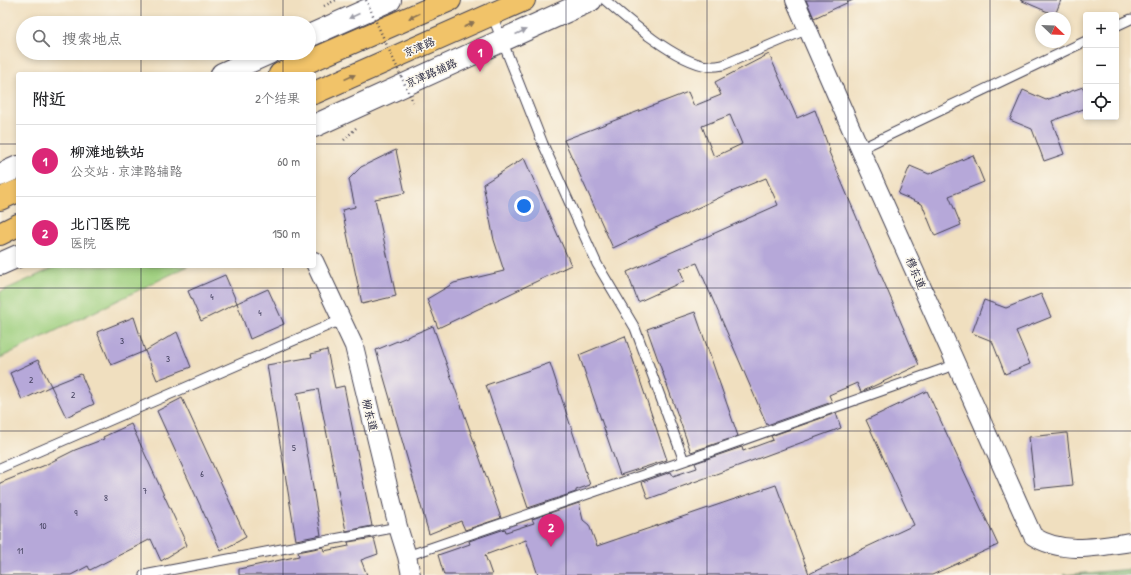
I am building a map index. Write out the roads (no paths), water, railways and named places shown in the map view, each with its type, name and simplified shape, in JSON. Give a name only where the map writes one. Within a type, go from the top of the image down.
[{"type":"main road","points":[[316,58],[450,0]]},
{"type":"main road","name":"京津路","points":[[316,92],[496,27],[519,2]]},
{"type":"main road","points":[[285,72],[312,60]]},
{"type":"main road","points":[[0,199],[16,192]]},
{"type":"main road","points":[[0,234],[16,227]]},
{"type":"street","points":[[316,33],[390,0]]},
{"type":"street","points":[[496,27],[591,0]]},
{"type":"street","name":"穆东道","points":[[795,0],[1033,536],[1042,542],[1053,546],[1086,548],[1131,542]]},
{"type":"street","name":"京津路辅路","points":[[316,125],[473,54],[496,27]]},
{"type":"street","points":[[226,72],[253,60]]},
{"type":"street","points":[[0,175],[16,168]]},
{"type":"street","points":[[0,264],[16,257]]},
{"type":"street","name":"柳东道","points":[[316,265],[354,346],[398,527],[407,556],[410,575]]},
{"type":"lane","points":[[605,0],[630,22],[682,59],[708,66],[723,65],[808,29]]},
{"type":"lane","points":[[1119,25],[1131,19]]},
{"type":"lane","points":[[496,27],[543,144],[597,264],[635,328],[684,461]]},
{"type":"lane","points":[[860,149],[1083,42]]},
{"type":"lane","points":[[0,468],[341,320]]},
{"type":"lane","points":[[407,556],[684,461],[957,364]]},
{"type":"lane","points":[[144,575],[398,527]]},
{"type":"place","name":"柳滩地铁站","points":[[480,72]]},
{"type":"place","name":"北门医院","points":[[551,547]]}]
